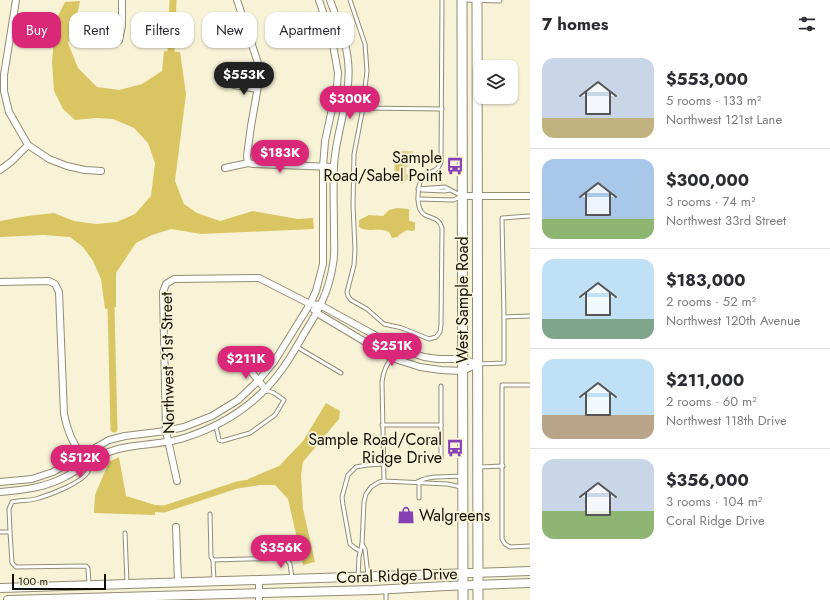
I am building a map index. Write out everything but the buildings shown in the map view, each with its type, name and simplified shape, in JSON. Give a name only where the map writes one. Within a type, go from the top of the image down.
[{"type":"main road","name":"West Sample Road","points":[[462,0],[463,600]]},
{"type":"main road","name":"West Sample Road","points":[[477,0],[478,600]]},
{"type":"main road","name":"Coral Ridge Drive","points":[[0,588],[214,582],[530,570]]},
{"type":"main road","name":"Coral Ridge Drive","points":[[8,600],[259,596],[478,584],[530,583]]},
{"type":"street","points":[[16,0],[4,75],[4,91],[9,112],[28,145],[49,159],[67,166],[101,171]]},
{"type":"street","points":[[122,0],[122,12]]},
{"type":"street","points":[[237,0],[258,63],[260,75],[248,149],[248,163]]},
{"type":"street","points":[[0,482],[32,479],[53,472],[109,440],[125,436],[166,431],[184,427],[212,416],[238,400],[258,381],[274,362],[310,304],[316,291],[323,264],[323,167],[325,141],[337,86],[338,73],[332,39],[318,0]]},
{"type":"street","points":[[0,492],[41,487],[64,478],[105,454],[117,449],[168,442],[216,426],[244,409],[266,390],[283,368],[317,313],[329,286],[334,262],[334,167],[336,147],[348,89],[348,61],[343,37],[330,0]]},
{"type":"street","points":[[338,73],[348,72]]},
{"type":"street","points":[[234,85],[257,89]]},
{"type":"street","points":[[0,170],[11,162],[28,145]]},
{"type":"street","points":[[225,168],[248,163],[334,167]]},
{"type":"street","points":[[462,196],[530,196]]},
{"type":"street","name":"Northwest 31st Street","points":[[177,481],[166,431],[163,292],[166,284],[174,279],[259,278],[310,304]]},
{"type":"street","points":[[0,282],[49,281],[55,284],[60,292],[64,414],[66,428],[86,465]]},
{"type":"street","points":[[310,304],[320,305],[398,348],[424,357],[438,359],[462,359],[478,364]]},
{"type":"street","points":[[310,304],[317,313],[392,358],[420,367],[441,370],[462,371],[478,364]]},
{"type":"street","points":[[240,358],[266,390]]},
{"type":"street","points":[[176,527],[178,583]]},
{"type":"street","points":[[259,580],[259,596]]},
{"type":"lane","points":[[350,0],[365,44],[367,59],[363,108],[354,154],[353,206],[355,249],[354,265],[347,292],[351,300],[367,309],[384,324],[402,328],[429,339],[436,337],[440,332],[441,325],[442,228],[439,221],[435,218],[424,215],[421,212],[418,199],[418,189],[423,176],[435,171],[440,167],[441,162],[442,0]]},
{"type":"lane","points":[[462,0],[500,1]]},
{"type":"lane","points":[[363,108],[442,109]]},
{"type":"lane","points":[[418,189],[445,187],[462,196]]},
{"type":"lane","points":[[418,189],[432,191],[450,190]]},
{"type":"lane","points":[[432,191],[432,200]]},
{"type":"lane","points":[[418,199],[453,200],[462,196]]},
{"type":"lane","points":[[478,364],[504,363],[502,218],[530,216]]},
{"type":"lane","points":[[504,317],[530,316]]},
{"type":"lane","points":[[296,347],[341,373]]},
{"type":"lane","points":[[384,481],[382,425],[383,371],[398,348]]},
{"type":"lane","points":[[530,385],[502,385],[502,539],[505,544],[510,546],[530,546]]},
{"type":"lane","points":[[441,386],[441,458]]},
{"type":"lane","points":[[216,426],[219,440],[222,441],[250,433],[275,415],[284,400],[274,392],[266,390]]},
{"type":"lane","points":[[382,425],[441,425]]},
{"type":"lane","points":[[360,550],[350,544],[342,505],[342,497],[348,475],[356,467],[384,464]]},
{"type":"lane","points":[[86,465],[88,472],[85,477],[38,498],[12,502],[9,509],[12,563],[16,567],[86,566],[88,568],[89,586]]},
{"type":"lane","points":[[478,467],[503,466]]},
{"type":"lane","points":[[418,498],[418,483],[422,479],[462,476]]},
{"type":"lane","points":[[358,576],[359,557],[362,544],[364,502],[366,494],[371,487],[384,481],[447,484],[462,487]]},
{"type":"lane","points":[[210,514],[211,556],[213,560],[214,582]]},
{"type":"lane","points":[[0,532],[10,532]]},
{"type":"lane","points":[[125,533],[127,584]]},
{"type":"lane","points":[[362,544],[365,549],[368,576]]},
{"type":"lane","points":[[213,560],[286,558],[290,564],[292,578]]},
{"type":"lane","points":[[386,589],[386,600]]},
{"type":"shaded area","points":[[80,1],[78,12],[69,12],[68,43],[78,68],[97,87],[119,90],[142,84],[162,71],[164,51],[180,52],[186,94],[175,181],[184,204],[197,213],[220,221],[253,211],[298,219],[313,218],[314,229],[201,234],[171,229],[152,235],[136,243],[116,273],[116,307],[105,309],[101,279],[93,261],[83,247],[70,237],[43,235],[0,237],[0,221],[27,216],[54,213],[74,221],[96,224],[117,222],[135,214],[151,196],[155,163],[148,143],[134,128],[113,119],[96,118],[75,120],[63,109],[54,91],[52,63],[53,48],[61,48],[60,12],[65,2]]},
{"type":"shaded area","points":[[394,151],[413,151],[413,162],[406,168],[406,173],[410,177],[402,184],[394,176]]},
{"type":"shaded area","points":[[406,155],[406,162],[401,166],[401,171],[396,171],[395,161]]},
{"type":"shaded area","points":[[397,208],[409,209],[409,221],[415,222],[415,230],[407,230],[398,237],[392,238],[389,232],[381,230],[366,230],[359,227],[359,220],[369,215],[383,216],[389,210]]},
{"type":"shaded area","points":[[326,403],[340,411],[339,419],[303,462],[301,475],[303,509],[315,562],[303,565],[288,499],[275,485],[248,485],[248,479],[279,466],[303,441]]},
{"type":"shaded area","points":[[119,457],[126,496],[155,505],[155,515],[94,513],[95,495],[109,462]]},
{"type":"waterway","points":[[171,51],[173,0]]},
{"type":"waterway","points":[[111,308],[114,429]]},
{"type":"waterway","points":[[146,508],[164,509],[237,485],[257,482]]},
{"type":"place","name":"Sample Road/Sabel Point","points":[[455,166]]},
{"type":"place","name":"Sample Road/Coral Ridge Drive","points":[[455,448]]},
{"type":"place","name":"Walgreens","points":[[406,515]]}]
